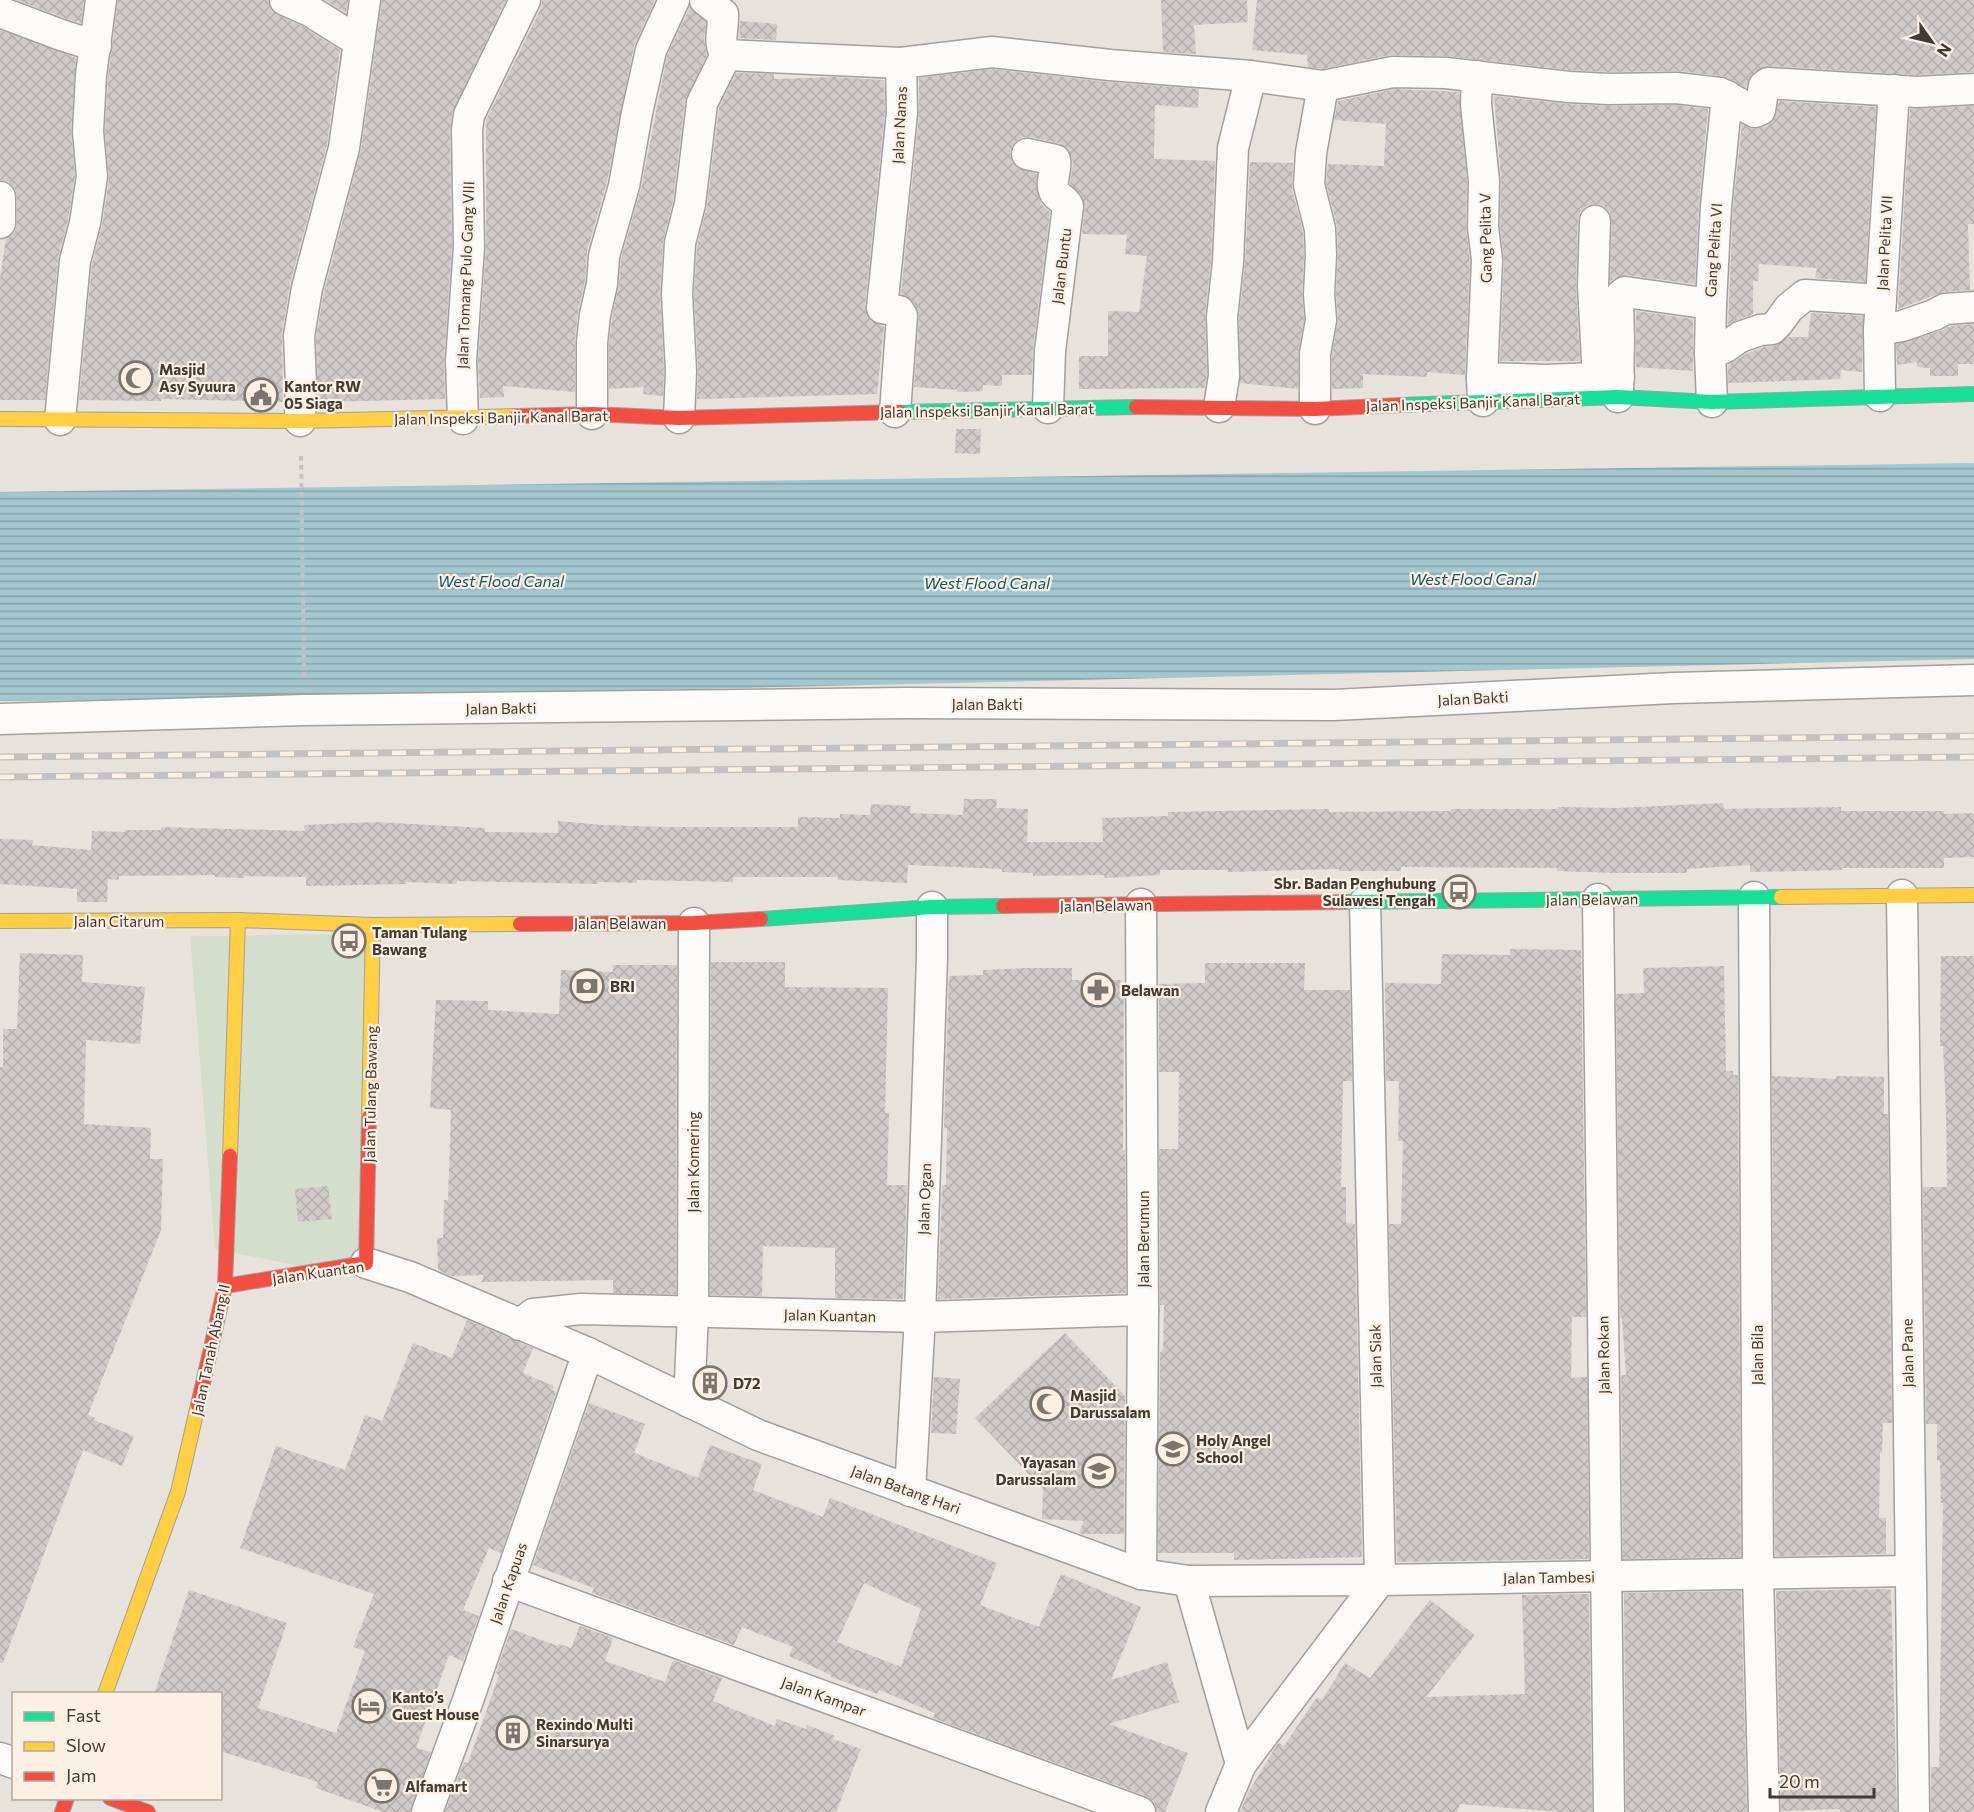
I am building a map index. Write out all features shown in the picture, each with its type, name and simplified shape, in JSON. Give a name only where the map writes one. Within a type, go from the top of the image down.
[{"type":"street","points":[[60,420],[75,261],[85,223],[92,176],[88,132],[91,75],[101,0]]},
{"type":"street","points":[[285,0],[310,11],[358,42]]},
{"type":"street","points":[[300,421],[299,336],[307,288],[344,148],[365,0]]},
{"type":"street","name":"Jalan Tomang Pulo Gang VIII","points":[[463,418],[461,361],[469,247],[467,130],[470,115],[525,0]]},
{"type":"street","points":[[592,414],[592,342],[602,284],[604,256],[624,186],[651,50],[674,0]]},
{"type":"street","points":[[709,1],[723,14],[721,42],[726,56]]},
{"type":"street","points":[[0,12],[96,46]]},
{"type":"street","points":[[726,56],[901,63],[992,52],[1251,76],[1323,86],[1393,72],[1446,73],[1569,87],[1676,88],[1720,93],[1755,112],[1760,110],[1764,86],[1768,83],[1917,92],[1974,89]]},
{"type":"street","points":[[680,418],[678,294],[680,243],[690,204],[702,103],[726,56]]},
{"type":"street","name":"Jalan Nanas","points":[[895,412],[902,316],[898,310],[882,308],[902,113],[901,63]]},
{"type":"street","points":[[1219,407],[1224,376],[1222,317],[1228,262],[1233,148],[1251,76]]},
{"type":"street","name":"Gang Pelita V","points":[[1477,76],[1476,104],[1484,181],[1483,227],[1487,260],[1483,390]]},
{"type":"street","points":[[1315,409],[1315,354],[1322,320],[1319,294],[1321,255],[1320,229],[1309,186],[1311,153],[1323,86]]},
{"type":"street","name":"Jalan Pelita VII","points":[[1880,396],[1879,330],[1894,90]]},
{"type":"street","name":"Gang Pelita VI","points":[[1611,384],[1618,301],[1621,295],[1625,292],[1711,304],[1716,206],[1727,96]]},
{"type":"street","name":"Jalan Buntu","points":[[1027,154],[1055,160],[1052,188],[1068,206],[1050,351],[1048,408]]},
{"type":"street","points":[[0,197],[0,223]]},
{"type":"street","points":[[1595,221],[1593,286],[1611,384]]},
{"type":"street","points":[[1710,353],[1724,348],[1740,337],[1760,330],[1772,329],[1789,308],[1806,295],[1881,300]]},
{"type":"street","points":[[1711,304],[1712,402]]},
{"type":"street","points":[[1879,330],[1902,326],[1945,309],[1974,307]]},
{"type":"street","points":[[1483,390],[1611,384],[1712,402],[1974,394]]},
{"type":"street","name":"Jalan Inspeksi Banjir Kanal Barat","points":[[0,419],[300,421],[592,414],[680,418],[1048,408],[1315,409],[1483,390]]},
{"type":"street","name":"Jalan Bakti","points":[[0,719],[304,710],[846,704],[1335,705],[1673,688],[1974,680]]},
{"type":"street","name":"Jalan Pane","points":[[1902,895],[1914,1812]]},
{"type":"street","name":"Jalan Belawan","points":[[238,920],[373,925],[694,923],[932,907],[1974,895]]},
{"type":"street","name":"Jalan Bila","points":[[1754,897],[1758,1574],[1764,1812]]},
{"type":"street","name":"Jalan Rokan","points":[[1598,899],[1609,1812]]},
{"type":"street","name":"Jalan Siak","points":[[1365,902],[1380,1580]]},
{"type":"street","name":"Jalan Berumun","points":[[1141,904],[1143,1310],[1141,1574]]},
{"type":"street","name":"Jalan Ogan","points":[[910,1491],[920,1317],[932,907]]},
{"type":"street","name":"Jalan Citarum","points":[[0,921],[238,920]]},
{"type":"street","name":"Jalan Tanah Abang II","points":[[106,1692],[178,1492],[225,1286],[238,920]]},
{"type":"street","name":"Jalan Komering","points":[[689,1402],[693,1313],[694,923]]},
{"type":"street","name":"Jalan Tulang Bawang","points":[[366,1263],[373,925]]},
{"type":"street","name":"Jalan Kuantan","points":[[225,1286],[366,1263],[410,1277]]},
{"type":"street","name":"Jalan Batang Hari","points":[[410,1277],[588,1353],[758,1435],[1141,1574],[1189,1581]]},
{"type":"street","name":"Jalan Kuantan","points":[[520,1325],[533,1314],[581,1309],[920,1317],[1143,1310]]},
{"type":"street","name":"Jalan Kapuas","points":[[427,1812],[588,1353]]},
{"type":"street","name":"Jalan Tambesi","points":[[1189,1581],[1910,1571]]},
{"type":"street","points":[[1221,1812],[1241,1764],[1380,1580]]},
{"type":"street","name":"Jalan Kampar","points":[[508,1581],[1140,1812]]},
{"type":"street","points":[[1189,1581],[1241,1764]]},
{"type":"street","points":[[115,1800],[148,1812]]},
{"type":"path","points":[[300,453],[304,680]]},
{"type":"green space","points":[[370,934],[376,1281],[215,1249],[190,936]]},
{"type":"water","name":"West Flood Canal","points":[[1974,463],[1974,659],[313,698],[0,701],[0,492]]},
{"type":"building","points":[[17,0],[84,0],[81,23],[67,19]]},
{"type":"building","points":[[118,0],[268,0],[271,10],[278,15],[302,26],[340,50],[327,145],[290,284],[282,333],[283,402],[161,399],[161,401],[79,400],[92,264],[102,226],[109,179],[105,132],[108,77]]},
{"type":"building","points":[[325,0],[348,0],[346,13]]},
{"type":"building","points":[[382,0],[506,0],[452,113],[450,130],[452,247],[444,360],[445,399],[318,402],[316,337],[324,292],[361,150]]},
{"type":"building","points":[[542,0],[655,0],[634,46],[607,182],[587,251],[585,281],[578,311],[575,340],[575,392],[503,386],[504,397],[480,398],[478,361],[486,248],[486,120],[541,8]]},
{"type":"building","points":[[1161,0],[1247,0],[1248,22],[1194,25],[1196,54],[1163,52]]},
{"type":"building","points":[[1257,0],[1974,0],[1974,72],[1917,75],[1769,66],[1754,72],[1746,88],[1722,76],[1678,71],[1570,70],[1446,56],[1390,55],[1322,69],[1308,67],[1307,55],[1252,50]]},
{"type":"building","points":[[690,7],[706,22],[704,40],[707,55],[685,101],[673,201],[663,242],[660,293],[663,396],[643,394],[644,387],[609,389],[609,343],[621,259],[641,189],[667,56]]},
{"type":"building","points":[[740,21],[777,24],[776,40],[739,38]]},
{"type":"building","points":[[0,30],[76,58],[71,131],[75,176],[68,220],[58,259],[45,400],[0,400],[0,278],[6,239],[15,232],[17,223],[17,197],[15,189],[9,182],[0,180]]},
{"type":"building","points":[[992,69],[1199,89],[1198,108],[1155,105],[1154,159],[1215,161],[1211,261],[1205,315],[1207,375],[1205,388],[1079,389],[1079,356],[1108,356],[1108,311],[1139,312],[1147,256],[1125,254],[1127,235],[1082,234],[1085,207],[1081,194],[1070,184],[1073,162],[1068,149],[1059,143],[1030,137],[1022,137],[1015,142],[1010,151],[1011,160],[1016,167],[1037,174],[1038,196],[1042,205],[1050,212],[1033,349],[1032,375],[1002,375],[1002,386],[983,385],[983,391],[957,392],[957,390],[914,387],[919,317],[914,302],[901,294],[919,115],[919,78]]},
{"type":"building","points":[[736,73],[774,74],[774,79],[834,77],[884,80],[885,112],[865,306],[866,314],[871,321],[884,326],[877,394],[697,399],[698,370],[694,294],[697,246],[707,206],[719,108]]},
{"type":"building","points":[[1395,89],[1459,92],[1467,182],[1466,227],[1470,261],[1465,375],[1427,372],[1427,377],[1363,374],[1363,388],[1332,389],[1332,356],[1338,319],[1336,294],[1338,254],[1337,225],[1326,183],[1328,164],[1384,166],[1386,124],[1334,120],[1338,101]]},
{"type":"building","points":[[1494,96],[1568,104],[1675,105],[1708,109],[1699,204],[1695,284],[1627,275],[1610,281],[1612,222],[1610,213],[1604,206],[1595,204],[1586,206],[1580,212],[1578,220],[1576,287],[1580,361],[1500,361],[1504,261],[1500,226],[1501,179]]},
{"type":"building","points":[[1779,101],[1876,107],[1865,282],[1815,278],[1817,268],[1759,264],[1758,281],[1753,281],[1753,314],[1728,324],[1733,207],[1742,124],[1754,129],[1767,126],[1774,120]]},
{"type":"building","points":[[1974,106],[1974,224],[1968,224],[1970,290],[1943,292],[1898,309],[1910,109]]},
{"type":"building","points":[[1250,162],[1293,163],[1292,189],[1303,231],[1304,255],[1302,293],[1304,319],[1298,354],[1298,389],[1240,383],[1239,318],[1245,263]]},
{"type":"building","points":[[1636,311],[1693,319],[1693,371],[1636,367]]},
{"type":"building","points":[[1811,313],[1863,316],[1862,372],[1841,370],[1840,379],[1728,383],[1728,365],[1748,353],[1774,346],[1789,337],[1808,337]]},
{"type":"building","points":[[1974,324],[1974,364],[1958,364],[1958,376],[1930,376],[1930,368],[1917,367],[1917,362],[1897,365],[1896,344],[1950,326]]},
{"type":"building","points":[[956,429],[981,429],[980,454],[955,453]]},
{"type":"building","points":[[964,799],[997,799],[996,808],[1028,809],[1027,842],[1103,842],[1102,818],[1168,816],[1168,812],[1329,809],[1329,812],[1451,811],[1451,809],[1617,808],[1723,803],[1724,809],[1841,807],[1841,811],[1944,811],[1944,814],[1974,813],[1974,857],[1944,858],[1944,868],[1842,868],[1842,870],[1750,872],[1750,865],[1687,869],[1687,873],[1616,873],[1557,871],[1557,868],[1401,867],[1401,871],[1160,870],[1160,875],[1105,878],[1104,875],[1033,876],[1033,873],[1002,872],[1002,869],[908,865],[907,883],[838,880],[838,877],[733,877],[733,882],[637,880],[637,883],[598,882],[598,884],[457,881],[456,884],[407,882],[407,884],[306,886],[306,877],[119,876],[119,880],[108,879],[107,902],[77,902],[77,889],[0,884],[0,839],[33,840],[32,845],[91,850],[92,831],[161,830],[161,827],[305,831],[304,825],[375,822],[485,828],[485,832],[558,833],[558,821],[665,827],[798,827],[798,817],[840,818],[840,814],[870,815],[871,804],[911,806],[910,813],[963,815]]},
{"type":"building","points":[[1510,949],[1581,950],[1586,1317],[1572,1317],[1571,1378],[1587,1377],[1589,1559],[1397,1562],[1389,1224],[1401,1224],[1403,1141],[1398,1141],[1399,1081],[1386,1081],[1385,983],[1441,984],[1442,954],[1510,955]]},
{"type":"building","points":[[20,953],[83,955],[82,982],[145,987],[140,1044],[86,1040],[84,1124],[151,1128],[150,1159],[163,1159],[161,1230],[88,1415],[95,1418],[94,1420],[134,1436],[122,1466],[83,1450],[3,1663],[0,1663],[0,1067],[3,1067],[3,1029],[17,1029]]},
{"type":"building","points":[[1941,956],[1974,956],[1974,1812],[1931,1812],[1931,1767],[1939,1767],[1943,1503],[1941,1503],[1940,1460],[1937,1461],[1937,1424],[1926,1424],[1923,1187],[1947,1187],[1943,1046],[1940,1046]]},
{"type":"building","points":[[711,962],[785,962],[785,987],[888,988],[885,1113],[889,1113],[887,1185],[907,1185],[903,1299],[835,1298],[835,1248],[763,1246],[762,1296],[710,1295]]},
{"type":"building","points":[[1205,963],[1305,963],[1304,990],[1350,990],[1352,1081],[1343,1081],[1341,1187],[1346,1187],[1346,1223],[1355,1224],[1362,1557],[1234,1560],[1234,1553],[1158,1553],[1160,1353],[1163,1349],[1164,1305],[1160,1305],[1159,1149],[1178,1149],[1179,1072],[1159,1072],[1159,984],[1205,983]]},
{"type":"building","points":[[613,965],[677,965],[676,1294],[613,1293],[613,1280],[481,1282],[484,1275],[451,1276],[438,1270],[437,1238],[443,1238],[444,1200],[448,1200],[451,1110],[430,1108],[436,1000],[488,1001],[488,1010],[559,1014],[561,970],[613,972]]},
{"type":"building","points":[[1724,966],[1726,1071],[1733,1071],[1733,1075],[1738,1075],[1741,1557],[1623,1559],[1621,1375],[1626,1375],[1622,1318],[1620,1318],[1616,994],[1644,993],[1643,968]]},
{"type":"building","points":[[1072,968],[1072,980],[1121,980],[1121,984],[1124,984],[1123,1150],[1125,1150],[1126,1293],[938,1299],[942,1185],[946,1185],[947,1128],[944,1128],[949,976],[983,975],[983,970]]},
{"type":"building","points":[[1772,1076],[1836,1079],[1836,1076],[1884,1077],[1884,1114],[1888,1114],[1892,1423],[1883,1423],[1879,1518],[1886,1518],[1886,1554],[1775,1556]]},
{"type":"building","points":[[328,1186],[332,1219],[298,1222],[295,1189]]},
{"type":"building","points":[[467,1320],[533,1348],[523,1373],[554,1386],[552,1390],[556,1392],[501,1553],[489,1548],[463,1610],[479,1616],[463,1661],[449,1655],[416,1748],[431,1752],[410,1812],[383,1812],[316,1788],[318,1782],[222,1752],[222,1692],[155,1692],[189,1590],[287,1623],[258,1708],[336,1733],[365,1651],[353,1647],[374,1594],[240,1548],[276,1446],[345,1470],[365,1415],[382,1421],[413,1343],[452,1358]]},
{"type":"building","points":[[1065,1333],[1125,1396],[1124,1534],[1082,1534],[1079,1533],[1084,1521],[1042,1519],[1043,1489],[975,1418]]},
{"type":"building","points":[[934,1377],[960,1379],[956,1434],[931,1433]]},
{"type":"building","points":[[589,1403],[645,1424],[634,1453],[698,1478],[710,1445],[762,1464],[753,1490],[823,1517],[830,1498],[997,1563],[980,1605],[1039,1627],[1061,1574],[1141,1607],[1111,1680],[1167,1662],[1179,1702],[1109,1724],[1188,1753],[1165,1812],[1157,1812],[1154,1801],[1146,1796],[933,1718],[935,1713],[879,1690],[877,1694],[831,1677],[789,1656],[793,1647],[742,1627],[734,1645],[592,1593],[594,1588],[533,1565]],"holes":[[[864,1583],[921,1609],[901,1667],[837,1642]]]},
{"type":"building","points":[[1891,1590],[1897,1812],[1840,1812],[1840,1809],[1781,1811],[1776,1591]]},
{"type":"building","points":[[1741,1591],[1747,1812],[1626,1812],[1624,1593]]},
{"type":"building","points":[[1589,1594],[1592,1812],[1561,1812],[1460,1804],[1457,1812],[1240,1812],[1249,1791],[1277,1745],[1279,1743],[1284,1746],[1317,1697],[1322,1700],[1345,1663],[1370,1678],[1430,1600],[1475,1635],[1426,1697],[1525,1694],[1522,1595]]},
{"type":"building","points":[[580,1626],[613,1638],[605,1661],[665,1682],[673,1660],[722,1678],[713,1701],[775,1726],[777,1719],[806,1729],[807,1725],[835,1736],[833,1739],[861,1749],[836,1812],[445,1812],[464,1762],[468,1763],[499,1675],[496,1673],[511,1629],[558,1646],[559,1644],[571,1648]]},
{"type":"railway","points":[[0,757],[1974,736]]},
{"type":"railway","points":[[0,777],[1974,757]]},
{"type":"traffic: fast","points":[[1401,405],[1618,397],[1712,402],[1974,394]]},
{"type":"traffic: fast","points":[[900,412],[1136,407]]},
{"type":"traffic: fast","points":[[1345,902],[1781,897]]},
{"type":"traffic: fast","points":[[761,919],[932,907],[1003,906]]},
{"type":"traffic: slow","points":[[0,419],[300,421],[517,416]]},
{"type":"traffic: slow","points":[[1781,897],[1974,895]]},
{"type":"traffic: slow","points":[[0,921],[238,920],[373,925],[520,924]]},
{"type":"traffic: slow","points":[[230,1156],[238,920]]},
{"type":"traffic: slow","points":[[369,1117],[373,925]]},
{"type":"traffic: slow","points":[[106,1692],[178,1492],[198,1405]]},
{"type":"traffic: jam","points":[[1136,407],[1315,409],[1401,405]]},
{"type":"traffic: jam","points":[[517,416],[592,414],[679,418],[900,412]]},
{"type":"traffic: jam","points":[[1003,906],[1345,902]]},
{"type":"traffic: jam","points":[[520,924],[694,923],[761,919]]},
{"type":"traffic: jam","points":[[225,1286],[366,1263],[369,1117]]},
{"type":"traffic: jam","points":[[198,1405],[225,1286],[230,1156]]},
{"type":"traffic: jam","points":[[62,1812],[66,1800]]},
{"type":"traffic: jam","points":[[115,1800],[148,1812]]},
{"type":"place","name":"Masjid Asy Syuura","points":[[136,378]]},
{"type":"place","name":"Kantor RW 05 Siaga","points":[[261,395]]},
{"type":"place","name":"Sbr. Badan Penghubung Sulawesi Tengah","points":[[1459,892]]},
{"type":"place","name":"Taman Tulang Bawang","points":[[349,941]]},
{"type":"place","name":"BRI","points":[[587,986]]},
{"type":"place","name":"Belawan","points":[[1098,990]]},
{"type":"place","name":"D72","points":[[710,1383]]},
{"type":"place","name":"Masjid Darussalam","points":[[1047,1404]]},
{"type":"place","name":"Holy Angel School","points":[[1173,1449]]},
{"type":"place","name":"Yayasan Darussalam","points":[[1099,1471]]},
{"type":"place","name":"Kanto’s Guest House","points":[[369,1706]]},
{"type":"place","name":"Rexindo Multi Sinarsurya","points":[[513,1733]]},
{"type":"place","name":"Alfamart","points":[[382,1786]]}]
